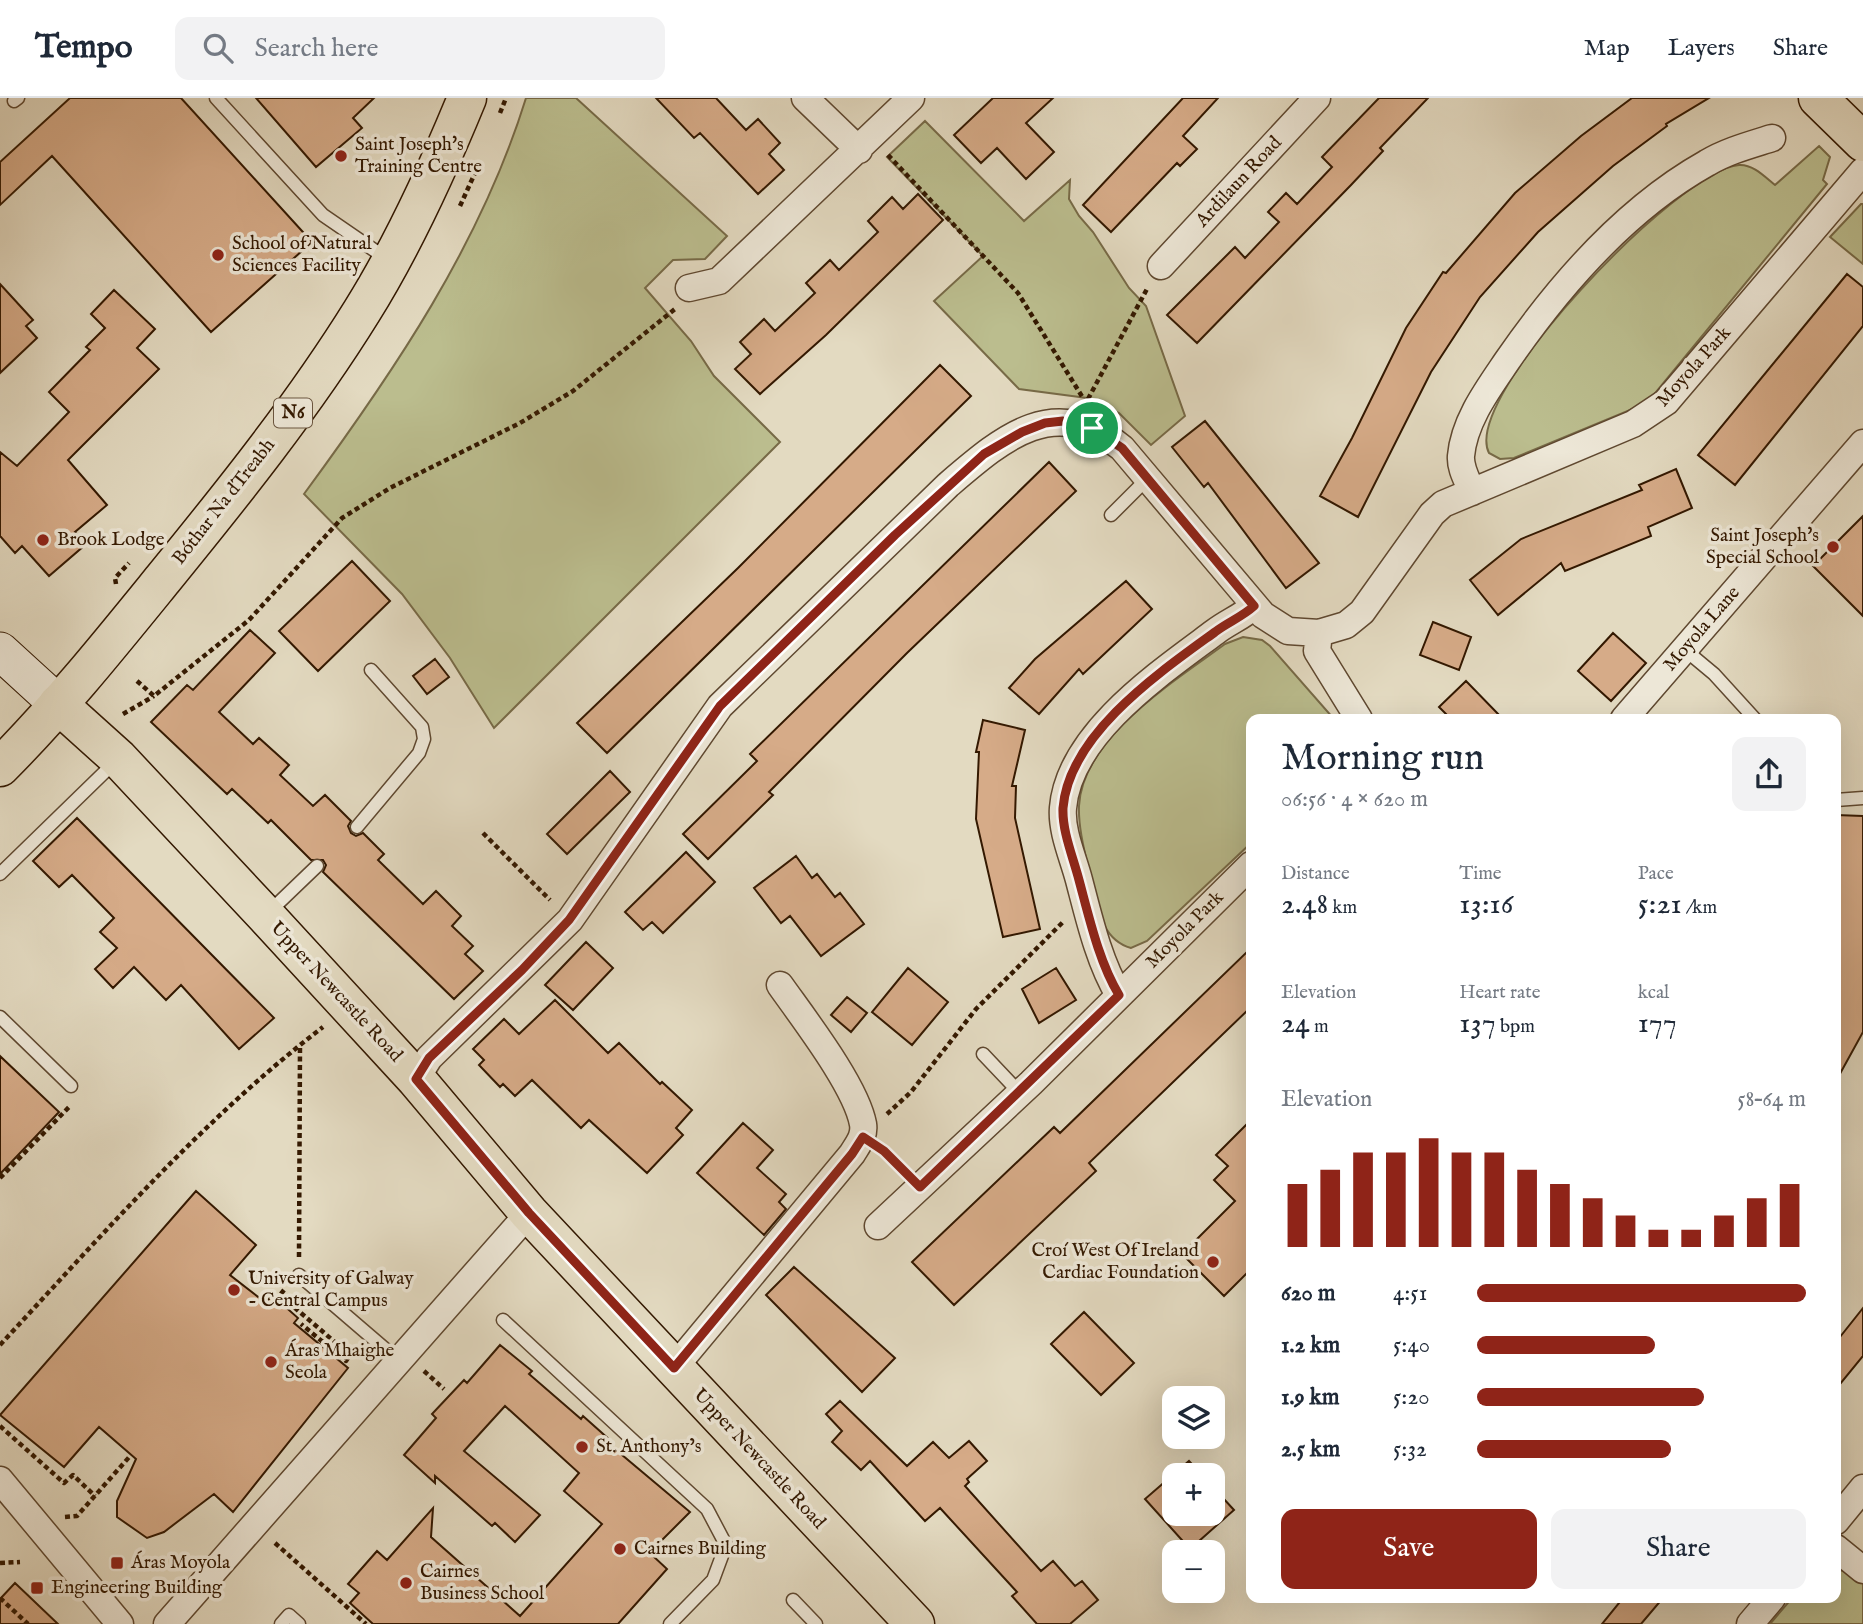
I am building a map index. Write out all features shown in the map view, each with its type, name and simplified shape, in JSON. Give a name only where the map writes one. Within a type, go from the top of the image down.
[{"type":"main road","name":"Bóthar Na dTreabh","points":[[0,767],[119,634],[219,512],[306,396],[390,261],[439,165],[467,98]]},
{"type":"main road","points":[[1818,98],[1863,142]]},
{"type":"main road","name":"Upper Newcastle Road","points":[[0,651],[118,758],[416,1079],[529,1213],[915,1624]]},
{"type":"street","points":[[804,98],[871,151]]},
{"type":"street","points":[[690,288],[719,281],[871,151],[911,98]]},
{"type":"street","name":"Ardilaun Road","points":[[1161,265],[1317,98]]},
{"type":"street","points":[[1472,492],[1462,466],[1461,455],[1472,418],[1495,378],[1554,296],[1606,241],[1667,190],[1707,162],[1772,138]]},
{"type":"street","name":"Moyola Park","points":[[416,1079],[429,1058],[522,970],[569,920],[720,706],[895,535],[984,454],[1004,441],[1045,423],[1080,423],[1104,434],[1122,448],[1254,606],[1270,621],[1288,631],[1320,633],[1353,620],[1432,514],[1443,504],[1633,424],[1656,410],[1689,379],[1863,171]]},
{"type":"street","name":"Moyola Lane","points":[[1628,714],[1863,443]]},
{"type":"street","points":[[1119,995],[1084,900],[1063,816],[1066,793],[1077,761],[1097,730],[1177,660],[1218,630],[1238,621],[1254,606]]},
{"type":"street","points":[[1320,633],[1317,652],[1356,714]]},
{"type":"street","name":"Moyola Park","points":[[878,1226],[1026,1088],[1246,869]]},
{"type":"street","points":[[674,1368],[852,1154],[863,1137],[863,1124],[850,1091],[780,985]]},
{"type":"street","points":[[167,1624],[409,1364],[529,1213]]},
{"type":"street","points":[[0,1480],[120,1624]]},
{"type":"street","points":[[1841,1515],[1863,1488]]},
{"type":"street","points":[[1841,1552],[1863,1570]]},
{"type":"street","points":[[1750,1624],[1768,1603]]},
{"type":"lane","points":[[216,98],[323,215],[390,261]]},
{"type":"lane","points":[[1111,514],[1148,478]]},
{"type":"lane","points":[[1684,649],[1714,674],[1750,714]]},
{"type":"lane","points":[[357,827],[419,753],[424,739],[422,727],[371,670]]},
{"type":"lane","points":[[0,874],[118,758]]},
{"type":"lane","points":[[1841,800],[1863,798]]},
{"type":"lane","points":[[265,916],[317,866]]},
{"type":"lane","points":[[0,1017],[71,1086]]},
{"type":"lane","points":[[983,1054],[1026,1088]]},
{"type":"lane","points":[[299,1275],[409,1364]]},
{"type":"lane","points":[[503,1320],[707,1509],[726,1545],[713,1580],[670,1624]]},
{"type":"lane","points":[[793,1600],[816,1624]]},
{"type":"lane","points":[[281,1624],[289,1615],[299,1624]]},
{"type":"path","points":[[871,151],[1018,293],[1087,405],[1088,394],[1161,265]]},
{"type":"path","points":[[123,713],[154,696],[248,620],[342,518],[390,488],[520,423],[573,391],[674,310],[690,288]]},
{"type":"path","points":[[119,634],[116,578],[131,560]]},
{"type":"path","points":[[137,681],[154,696]]},
{"type":"path","points":[[483,833],[551,901]]},
{"type":"path","points":[[920,1187],[884,1151],[863,1137],[911,1092],[976,1009],[1069,916]]},
{"type":"path","points":[[0,1345],[142,1191],[246,1089],[328,1024]]},
{"type":"path","points":[[299,1275],[300,1045]]},
{"type":"path","points":[[0,1178],[78,1097],[71,1086]]},
{"type":"path","points":[[284,1290],[280,1295],[350,1355],[346,1361],[302,1324]]},
{"type":"path","points":[[409,1364],[444,1390]]},
{"type":"path","points":[[0,1426],[64,1483],[73,1475],[95,1496]]},
{"type":"path","points":[[61,1517],[77,1516],[131,1455]]},
{"type":"path","points":[[272,1540],[366,1624]]},
{"type":"path","points":[[0,1563],[20,1562]]},
{"type":"path","points":[[0,1598],[28,1624]]},
{"type":"green space","points":[[526,98],[576,98],[727,236],[705,259],[673,260],[645,288],[691,341],[714,376],[780,442],[494,728],[450,658],[402,594],[304,494],[370,402],[432,305],[485,204]]},
{"type":"green space","points":[[925,121],[1024,221],[1070,180],[1069,199],[1079,216],[1093,232],[1129,288],[1146,306],[1185,416],[1151,445],[1119,413],[1087,398],[1019,389],[934,301],[983,256],[887,157]]},
{"type":"green space","points":[[1819,146],[1830,157],[1823,180],[1827,184],[1652,397],[1635,408],[1514,458],[1500,459],[1489,453],[1489,425],[1508,385],[1540,338],[1626,243],[1671,204],[1710,176],[1744,165],[1775,185]]},
{"type":"green space","points":[[1863,204],[1863,264],[1830,237]]},
{"type":"green space","points":[[1243,637],[1262,640],[1330,714],[1246,714],[1246,848],[1147,941],[1131,948],[1122,944],[1108,931],[1097,905],[1080,825],[1079,806],[1084,781],[1096,757],[1135,713],[1225,644]]},
{"type":"green space","points":[[1841,1571],[1863,1577],[1863,1624],[1770,1624],[1788,1603],[1841,1603]]},
{"type":"building","points":[[70,98],[181,98],[312,242],[211,332],[52,156],[0,205],[0,162]]},
{"type":"building","points":[[256,98],[374,98],[353,118],[362,128],[316,167]]},
{"type":"building","points":[[656,98],[716,98],[746,130],[758,119],[780,143],[769,154],[784,170],[758,194],[700,133],[694,138]]},
{"type":"building","points":[[993,98],[1053,98],[1026,123],[1054,152],[1026,179],[997,148],[981,163],[954,135]]},
{"type":"building","points":[[1183,98],[1218,98],[1183,136],[1197,149],[1180,166],[1177,163],[1111,232],[1083,205]]},
{"type":"building","points":[[1379,98],[1428,98],[1380,148],[1383,151],[1351,185],[1197,343],[1167,315],[1235,247],[1245,258],[1279,222],[1268,212],[1286,193],[1297,204],[1332,167],[1322,157]]},
{"type":"building","points":[[1632,98],[1709,98],[1666,124],[1667,126],[1613,166],[1538,232],[1480,297],[1431,372],[1358,517],[1320,496],[1406,328],[1443,272],[1446,273],[1515,193],[1581,136]]},
{"type":"building","points":[[918,194],[943,220],[826,335],[760,394],[735,369],[751,354],[740,342],[764,319],[775,331],[815,293],[806,283],[830,260],[839,270],[878,232],[868,221],[892,197],[903,209]]},
{"type":"building","points":[[1847,274],[1863,287],[1863,326],[1735,485],[1698,455]]},
{"type":"building","points":[[0,284],[33,320],[26,326],[37,338],[0,373]]},
{"type":"building","points":[[114,290],[155,329],[137,348],[159,369],[68,460],[107,505],[75,532],[85,545],[49,576],[22,546],[15,553],[0,536],[0,452],[17,466],[69,412],[49,392],[90,350],[86,347],[105,328],[91,314]]},
{"type":"building","points":[[940,365],[971,396],[607,753],[577,723],[738,568]]},
{"type":"building","points":[[1205,421],[1319,563],[1286,588],[1208,483],[1204,487],[1172,447]]},
{"type":"building","points":[[1049,462],[1076,491],[907,653],[769,792],[773,795],[708,859],[683,834],[757,761],[750,754]]},
{"type":"building","points":[[1676,469],[1692,508],[1648,527],[1651,536],[1565,571],[1561,563],[1498,615],[1470,580],[1521,539],[1642,490],[1639,485]]},
{"type":"building","points":[[1863,516],[1863,616],[1813,566]]},
{"type":"building","points":[[352,561],[390,601],[318,671],[279,631]]},
{"type":"building","points":[[1126,581],[1152,609],[1083,674],[1079,669],[1039,714],[1009,688],[1035,659]]},
{"type":"building","points":[[1433,622],[1471,637],[1459,670],[1420,655]]},
{"type":"building","points":[[250,630],[275,653],[219,712],[253,744],[259,738],[289,765],[280,775],[313,806],[325,795],[351,821],[348,826],[351,833],[356,836],[363,833],[384,854],[378,860],[423,904],[436,891],[461,916],[452,926],[473,946],[465,954],[483,971],[454,999],[323,872],[326,865],[323,860],[311,860],[271,820],[268,823],[232,789],[227,794],[151,722],[187,685],[193,690]]},
{"type":"building","points":[[1613,633],[1646,663],[1611,701],[1578,671]]},
{"type":"building","points":[[435,659],[449,677],[427,694],[413,676]]},
{"type":"building","points":[[1466,681],[1498,714],[1446,714],[1439,707]]},
{"type":"building","points":[[983,720],[1025,730],[1012,786],[1016,786],[1015,818],[1040,929],[1003,937],[976,819],[979,752],[976,752]]},
{"type":"building","points":[[610,771],[630,792],[567,854],[547,834]]},
{"type":"building","points":[[1841,815],[1863,816],[1863,1032],[1841,1072]]},
{"type":"building","points":[[77,818],[274,1018],[239,1049],[181,985],[166,1000],[134,967],[113,988],[95,969],[117,948],[100,932],[114,918],[72,875],[59,887],[33,861]]},
{"type":"building","points":[[686,852],[715,882],[663,933],[652,922],[643,930],[625,912]]},
{"type":"building","points":[[796,856],[812,878],[817,874],[835,897],[840,893],[864,924],[821,956],[790,916],[781,923],[754,888]]},
{"type":"building","points":[[586,942],[613,968],[573,1010],[545,985]]},
{"type":"building","points":[[1246,953],[1246,1012],[1089,1163],[1096,1171],[954,1305],[912,1262],[1054,1127],[1060,1133]]},
{"type":"building","points":[[908,968],[948,1002],[912,1045],[872,1012]]},
{"type":"building","points":[[1056,968],[1076,1000],[1039,1023],[1022,989]]},
{"type":"building","points":[[847,997],[867,1013],[851,1032],[831,1015]]},
{"type":"building","points":[[555,1000],[608,1053],[619,1043],[660,1084],[662,1082],[692,1110],[676,1128],[683,1135],[647,1173],[589,1120],[581,1128],[532,1080],[515,1096],[503,1084],[500,1087],[479,1065],[484,1060],[473,1049],[504,1019],[519,1034]]},
{"type":"building","points":[[0,1056],[59,1112],[0,1174]]},
{"type":"building","points":[[743,1123],[773,1150],[757,1168],[786,1194],[779,1202],[786,1209],[764,1235],[697,1173]]},
{"type":"building","points":[[1246,1125],[1246,1274],[1224,1296],[1182,1254],[1235,1201],[1214,1180],[1228,1166],[1216,1155]]},
{"type":"building","name":"Áras Mhaighe Seola","points":[[196,1191],[256,1245],[230,1275],[266,1303],[272,1295],[298,1318],[294,1323],[348,1368],[233,1512],[214,1494],[164,1532],[147,1538],[117,1517],[117,1501],[136,1459],[99,1427],[64,1467],[0,1415]]},
{"type":"building","points":[[794,1267],[895,1358],[862,1392],[766,1295]]},
{"type":"building","points":[[1863,1308],[1863,1356],[1841,1383],[1841,1336]]},
{"type":"building","points":[[1084,1312],[1134,1363],[1101,1395],[1051,1344]]},
{"type":"building","points":[[500,1345],[532,1371],[529,1374],[581,1419],[583,1416],[611,1441],[609,1444],[690,1512],[659,1543],[662,1546],[653,1556],[667,1569],[618,1624],[373,1624],[350,1603],[359,1593],[348,1584],[377,1551],[387,1560],[433,1508],[431,1537],[520,1616],[602,1524],[564,1491],[579,1473],[505,1406],[464,1451],[540,1515],[515,1542],[495,1523],[492,1526],[435,1476],[435,1483],[404,1455],[436,1418],[432,1414],[464,1380],[467,1383]]},
{"type":"building","points":[[840,1401],[907,1466],[933,1442],[949,1458],[969,1441],[987,1461],[967,1479],[969,1482],[965,1486],[1041,1571],[1053,1561],[1075,1586],[1082,1581],[1098,1600],[1070,1624],[1037,1624],[1012,1596],[1017,1592],[940,1508],[925,1521],[870,1461],[861,1470],[832,1442],[842,1431],[826,1414]]},
{"type":"building","points":[[1162,1484],[1162,1518],[1145,1499]]},
{"type":"building","points":[[1225,1500],[1234,1510],[1225,1518]]},
{"type":"building","points":[[1169,1526],[1216,1526],[1200,1540],[1182,1540]]},
{"type":"building","points":[[15,1583],[58,1624],[0,1624],[0,1599]]},
{"type":"building","points":[[1619,1603],[1659,1603],[1641,1624],[1602,1624]]},
{"type":"place","name":"Saint Joseph's Training Centre","points":[[341,156]]},
{"type":"place","name":"School of Natural Sciences Facility","points":[[218,255]]},
{"type":"place","name":"Brook Lodge","points":[[43,540]]},
{"type":"place","name":"Saint Joseph's Special School","points":[[1833,547]]},
{"type":"place","name":"Croí West Of Ireland Cardiac Foundation","points":[[1213,1262]]},
{"type":"place","name":"University of Galway - Central Campus","points":[[234,1290]]},
{"type":"place","name":"Áras Mhaighe Seola","points":[[271,1362]]},
{"type":"place","name":"St. Anthony’s","points":[[582,1447]]},
{"type":"place","name":"Cairnes Building","points":[[620,1549]]},
{"type":"place","name":"Áras Moyola","points":[[117,1563]]},
{"type":"place","name":"Cairnes Business School","points":[[406,1583]]},
{"type":"place","name":"Engineering Building","points":[[37,1588]]},
{"type":"route","points":[[1063,421],[1092,428],[1122,448],[1254,606],[1238,621],[1218,630],[1177,660],[1097,730],[1077,761],[1066,793],[1064,824],[1084,900],[1113,986],[1119,995],[1031,1083],[920,1187],[884,1151],[863,1137],[852,1154],[674,1368],[529,1213],[416,1079],[429,1058],[550,943],[569,920],[720,706],[895,535],[948,485],[984,454],[1004,441],[1045,423],[1063,421]]}]
